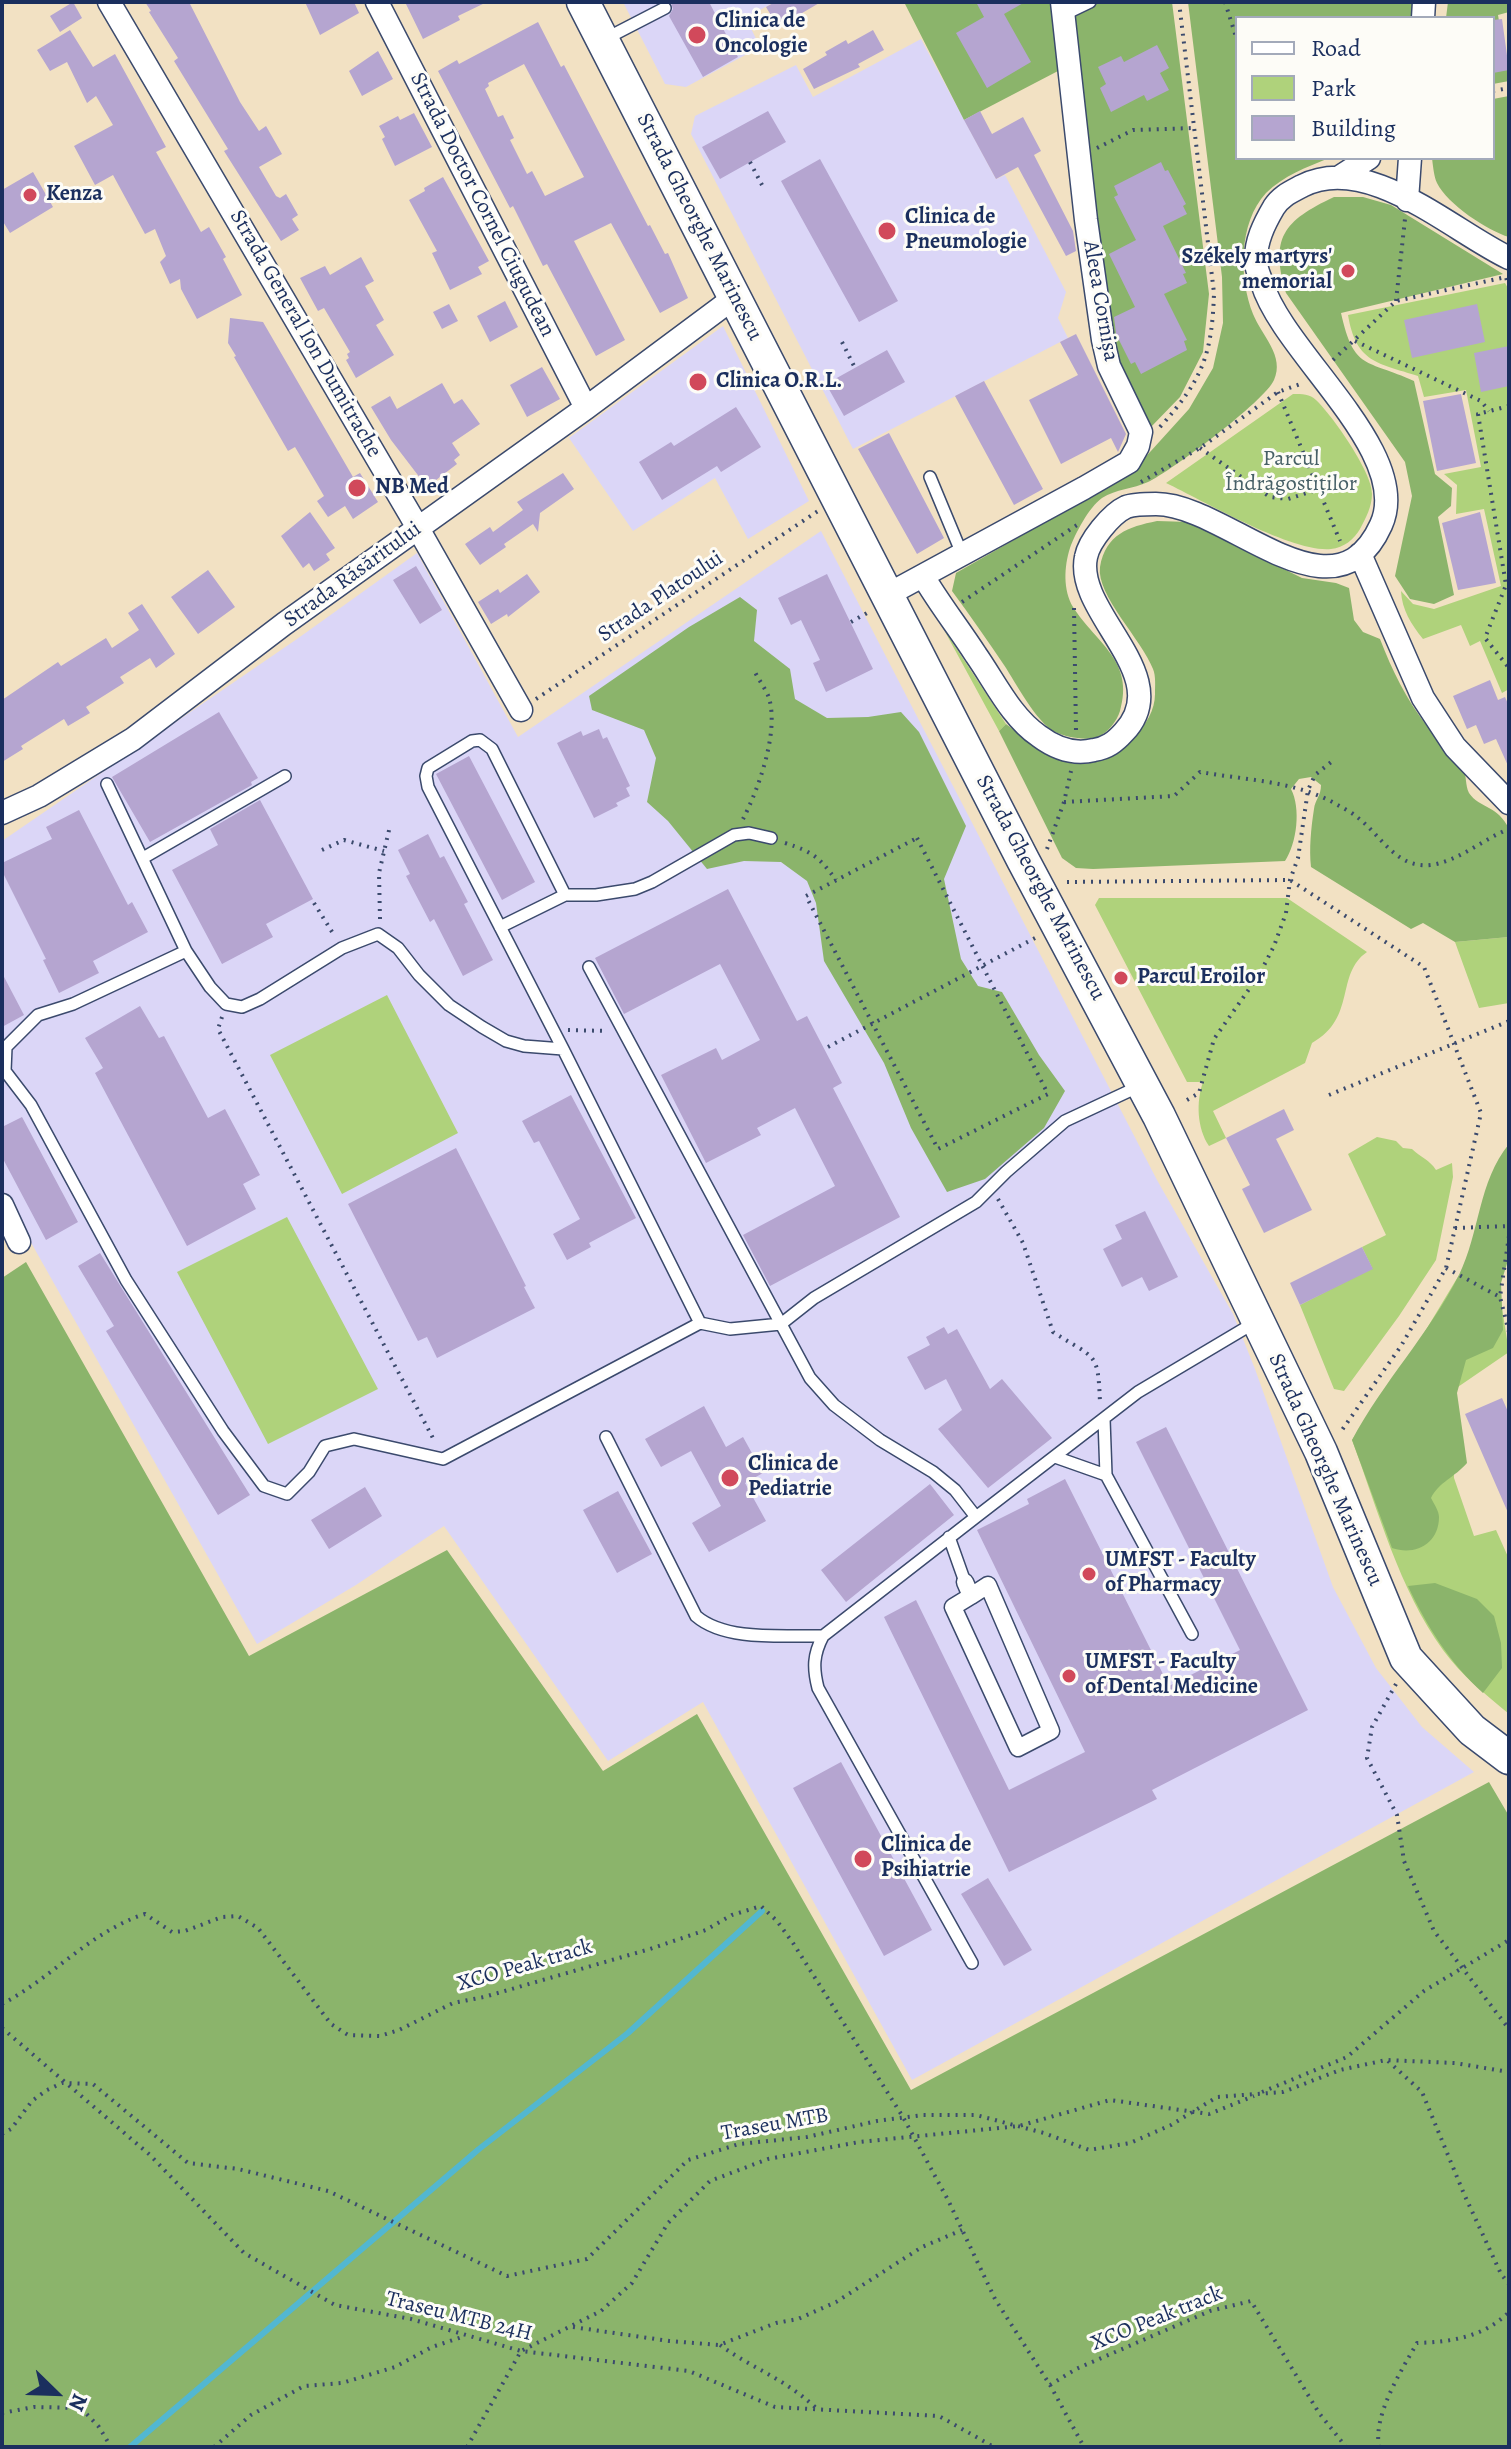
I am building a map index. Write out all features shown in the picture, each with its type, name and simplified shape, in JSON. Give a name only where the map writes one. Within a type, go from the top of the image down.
[{"type":"main road","name":"Strada Gheorghe Marinescu","points":[[583,2],[735,297],[879,603],[1023,860],[1142,1085],[1321,1452],[1408,1660],[1472,1730],[1509,1758]]},
{"type":"street","name":"Strada General Ion Dumitrache","points":[[109,2],[418,528],[521,710]]},
{"type":"street","name":"Strada Doctor Cornel Ciugudean","points":[[377,2],[586,408]]},
{"type":"street","name":"Aleea Cornișa","points":[[879,603],[1129,462],[1138,446],[1141,432],[1109,366],[1103,340],[1063,9]]},
{"type":"street","points":[[923,576],[943,612],[1008,704],[1032,732],[1050,744],[1074,752],[1092,751],[1112,745],[1133,723],[1139,694],[1133,665],[1089,587],[1085,558],[1101,527],[1127,507],[1159,504],[1196,513],[1299,564],[1326,567],[1349,563],[1370,547],[1383,521],[1387,493],[1381,466],[1369,442],[1284,329],[1266,298],[1255,264],[1262,228],[1280,198],[1311,182],[1341,176],[1366,160]]},
{"type":"street","points":[[1407,206],[1410,160]]},
{"type":"street","points":[[1341,176],[1377,184],[1407,206],[1509,258]]},
{"type":"street","name":"Strada Răsăritului","points":[[2,813],[39,796],[133,739],[284,624],[586,408],[735,297]]},
{"type":"street","points":[[1356,555],[1423,698],[1455,747],[1509,803]]},
{"type":"street","points":[[2,1205],[19,1242]]},
{"type":"street","points":[[988,1585],[1051,1731],[1018,1748],[953,1607],[968,1589],[988,1585]]},
{"type":"lane","points":[[1063,9],[1090,2]]},
{"type":"lane","points":[[602,40],[665,8]]},
{"type":"lane","points":[[930,477],[962,554]]},
{"type":"lane","points":[[565,895],[492,749],[480,740],[472,741],[428,768],[428,787],[700,1323]]},
{"type":"lane","points":[[143,858],[285,776]]},
{"type":"lane","points":[[107,784],[186,951],[210,987],[226,1004],[242,1007],[260,999],[342,948],[378,934],[398,948],[449,1005],[482,1027],[506,1041],[524,1046],[563,1049]]},
{"type":"lane","points":[[500,927],[565,895],[596,895],[635,889],[734,835],[749,833],[771,838]]},
{"type":"lane","points":[[186,951],[73,1004],[38,1015],[6,1047],[5,1071],[31,1105],[126,1280],[223,1431],[264,1486],[287,1494],[309,1472],[325,1446],[354,1439],[443,1459],[700,1323],[730,1329],[781,1324],[814,1298],[976,1202],[1065,1121],[1142,1085]]},
{"type":"lane","points":[[589,967],[810,1378],[834,1405],[955,1490],[976,1517]]},
{"type":"lane","points":[[972,1963],[818,1688],[813,1669],[815,1651],[823,1636],[1138,1392],[1259,1321]]},
{"type":"lane","points":[[1102,1420],[1106,1475],[1192,1634]]},
{"type":"lane","points":[[606,1437],[696,1616],[708,1626],[728,1633],[823,1636]]},
{"type":"lane","points":[[1055,1457],[1106,1475]]},
{"type":"lane","points":[[949,1537],[968,1589]]},
{"type":"path","points":[[1157,430],[1186,398],[1208,354],[1213,328],[1214,293],[1179,2]]},
{"type":"path","points":[[1225,2],[1235,34]]},
{"type":"path","points":[[1079,156],[1133,130],[1194,128]]},
{"type":"path","points":[[750,162],[762,185]]},
{"type":"path","points":[[1396,301],[1407,206]]},
{"type":"path","points":[[1325,367],[1396,301],[1506,277],[1508,285]]},
{"type":"path","points":[[1355,341],[1481,401],[1489,411]]},
{"type":"path","points":[[842,342],[855,368]]},
{"type":"path","points":[[1139,484],[1200,448],[1278,392],[1303,383]]},
{"type":"path","points":[[1278,392],[1319,489],[1356,555]]},
{"type":"path","points":[[1509,406],[1478,414],[1506,585],[1485,638],[1509,668]]},
{"type":"path","points":[[1200,448],[1270,497],[1288,499],[1319,489]]},
{"type":"path","name":"Strada Platoului","points":[[521,710],[818,511]]},
{"type":"path","points":[[974,597],[1089,516]]},
{"type":"path","points":[[851,622],[879,603]]},
{"type":"path","points":[[1074,604],[1076,742]]},
{"type":"path","points":[[734,835],[753,800],[771,743],[769,699],[754,670]]},
{"type":"path","points":[[1187,1100],[1199,1093],[1214,1039],[1259,975],[1274,946],[1286,913],[1290,880],[1298,858],[1308,790],[1315,775],[1335,759]]},
{"type":"path","points":[[1047,849],[1064,802],[1073,761]]},
{"type":"path","points":[[1064,802],[1174,796],[1200,772],[1308,790],[1359,818],[1396,855],[1413,863],[1430,865],[1445,861],[1509,829]]},
{"type":"path","points":[[378,934],[381,915],[379,873],[390,826]]},
{"type":"path","points":[[771,838],[811,852],[836,880]]},
{"type":"path","points":[[917,838],[1048,1094],[938,1149],[806,896],[836,880],[917,838]]},
{"type":"path","points":[[322,850],[344,840],[384,851]]},
{"type":"path","points":[[1067,882],[1290,880],[1424,967],[1481,1113],[1446,1268],[1401,1346],[1342,1430]]},
{"type":"path","points":[[314,903],[342,948]]},
{"type":"path","points":[[828,1047],[1039,936]]},
{"type":"path","points":[[226,1004],[218,1029],[443,1459]]},
{"type":"path","points":[[1329,1095],[1509,1021]]},
{"type":"path","points":[[554,1030],[623,1031]]},
{"type":"path","points":[[997,1197],[1023,1243],[1053,1332],[1093,1356],[1100,1371],[1102,1420]]},
{"type":"path","points":[[1455,1228],[1509,1226]]},
{"type":"path","points":[[1509,1236],[1500,1297],[1509,1332]]},
{"type":"path","points":[[1446,1268],[1500,1297]]},
{"type":"path","points":[[1408,1660],[1372,1727],[1367,1758],[1397,1815],[1404,1861],[1434,1931],[1509,2029]]},
{"type":"path","name":"XCO Peak track","points":[[2,2004],[125,1921],[145,1914],[172,1932],[185,1931],[222,1917],[238,1916],[258,1928],[331,2024],[348,2035],[380,2036],[453,2003],[484,1997],[650,1949],[706,1930],[732,1915],[761,1906],[793,1943],[903,2117],[948,2200],[995,2299],[1050,2385],[1084,2447]]},
{"type":"path","points":[[467,2447],[521,2351],[601,2311],[632,2283],[668,2223],[710,2181],[768,2159],[859,2142],[1019,2126],[1110,2100],[1209,2114],[1347,2057],[1424,1991],[1509,1940]]},
{"type":"path","name":"Traseu MTB 24H","points":[[2,2028],[150,2155],[244,2253],[335,2305],[411,2319],[521,2351],[689,2371],[775,2407],[939,2416],[994,2447]]},
{"type":"path","points":[[1386,2060],[1422,2092],[1464,2194],[1501,2274],[1509,2284]]},
{"type":"path","name":"Traseu MTB","points":[[67,2083],[93,2084],[188,2163],[238,2169],[328,2191],[507,2276],[587,2259],[688,2160],[739,2144],[807,2137],[903,2117],[976,2115],[1089,2150],[1130,2143],[1217,2097],[1283,2092],[1340,2070],[1386,2060],[1455,2063],[1509,2072]]},
{"type":"path","points":[[2,2134],[11,2129],[32,2101],[47,2090],[67,2083]]},
{"type":"path","points":[[571,2326],[719,2345],[776,2323],[798,2319],[836,2302],[922,2247],[962,2230]]},
{"type":"path","name":"XCO Peak track","points":[[1050,2385],[1076,2369],[1210,2311],[1251,2301],[1319,2413],[1346,2447]]},
{"type":"path","points":[[1379,2447],[1377,2436],[1392,2386],[1417,2343],[1449,2342],[1468,2337],[1500,2321],[1509,2312]]},
{"type":"path","points":[[214,2447],[251,2415],[304,2386],[342,2383],[395,2367],[432,2347],[467,2335]]},
{"type":"path","points":[[719,2345],[738,2359],[782,2380],[818,2409]]},
{"type":"path","points":[[2,2413],[34,2407],[81,2408],[99,2427],[111,2447]]},
{"type":"shaded area","name":"Clinica de Oncologie","points":[[623,2],[774,2],[746,18],[760,47],[686,87],[665,84]]},
{"type":"shaded area","name":"Clinica de Pneumologie","points":[[921,39],[996,179],[1005,175],[1066,292],[1058,318],[1068,338],[853,449],[691,134],[695,116],[796,65],[813,97]]},
{"type":"shaded area","name":"Clinica O.R.L.","points":[[723,326],[809,501],[748,539],[715,478],[633,531],[569,438]]},
{"type":"shaded area","points":[[821,531],[1157,1180],[1233,1314],[1333,1587],[1376,1668],[1422,1727],[1474,1772],[912,2080],[703,1702],[608,1761],[444,1526],[356,1585],[257,1644],[2,1191],[2,841],[417,553],[518,737]]},
{"type":"green space","points":[[904,2],[1052,2],[1058,71],[964,120]]},
{"type":"green space","points":[[1069,2],[1172,2],[1209,294],[1203,352],[1180,397],[1150,428],[1113,348]]},
{"type":"green space","points":[[1188,2],[1416,2],[1414,16],[1235,16],[1235,160],[1324,160],[1288,177],[1266,193],[1257,205],[1246,235],[1244,268],[1248,300],[1275,354],[1277,371],[1267,390],[1216,435],[1148,482],[1102,498],[1087,514],[1068,555],[1066,586],[1073,607],[1118,666],[1123,694],[1119,715],[1101,735],[1087,739],[1055,732],[1027,702],[952,591],[956,573],[1131,473],[1189,409],[1213,368],[1223,323],[1222,277]]},
{"type":"green space","points":[[1448,2],[1509,2],[1509,12],[1498,15],[1509,81],[1495,84],[1495,16],[1446,16]]},
{"type":"green space","points":[[1509,96],[1509,237],[1480,223],[1442,191],[1434,175],[1432,160],[1495,160],[1495,99]]},
{"type":"green space","points":[[1334,197],[1363,197],[1391,205],[1503,274],[1341,313],[1357,354],[1373,365],[1414,381],[1435,474],[1452,488],[1451,506],[1438,517],[1454,595],[1434,604],[1410,599],[1395,576],[1412,496],[1405,462],[1286,293],[1281,274],[1281,245],[1285,233],[1303,214]]},
{"type":"green space","points":[[1505,283],[1509,290],[1509,689],[1502,693],[1480,641],[1470,646],[1461,625],[1423,639],[1408,616],[1401,591],[1413,604],[1434,609],[1501,586],[1484,509],[1456,514],[1457,485],[1444,474],[1481,467],[1466,390],[1424,397],[1418,376],[1380,364],[1363,352],[1348,315]]},
{"type":"green space","name":"Parcul Îndrăgostiților","points":[[1293,394],[1311,397],[1323,407],[1350,445],[1371,485],[1371,503],[1360,529],[1340,547],[1314,548],[1272,535],[1166,483]]},
{"type":"green space","points":[[1157,521],[1189,522],[1302,578],[1349,588],[1354,620],[1363,632],[1380,639],[1412,705],[1463,769],[1469,793],[1500,816],[1509,829],[1509,937],[1455,942],[1423,923],[1411,929],[1311,867],[1312,824],[1321,785],[1311,777],[1299,779],[1291,789],[1296,806],[1296,825],[1285,861],[1093,869],[1076,868],[1062,858],[999,731],[1006,724],[1051,756],[1081,764],[1117,752],[1142,727],[1155,700],[1154,672],[1105,591],[1100,567],[1107,547],[1120,534]]},
{"type":"green space","points":[[740,597],[757,610],[754,641],[790,669],[795,699],[827,718],[901,712],[919,732],[966,826],[944,879],[961,959],[978,986],[1002,992],[1039,1055],[1065,1091],[1044,1128],[985,1179],[947,1192],[911,1128],[884,1063],[824,961],[816,903],[807,881],[781,862],[744,861],[707,869],[668,821],[647,802],[656,758],[644,730],[592,710],[589,696],[689,627]]},
{"type":"green space","points":[[943,628],[1006,724],[999,731]]},
{"type":"green space","points":[[1099,898],[1287,898],[1367,952],[1351,972],[1335,1021],[1326,1033],[1312,1043],[1305,1063],[1213,1111],[1226,1138],[1209,1146],[1199,1115],[1203,1082],[1187,1082],[1095,905]]},
{"type":"green space","points":[[1509,937],[1509,1003],[1479,1008],[1455,942]]},
{"type":"green space","points":[[387,995],[458,1133],[342,1194],[270,1055]]},
{"type":"green space","points":[[1377,1137],[1412,1149],[1436,1170],[1452,1163],[1453,1177],[1436,1260],[1344,1391],[1334,1389],[1300,1305],[1372,1268],[1362,1247],[1386,1235],[1348,1154]]},
{"type":"green space","points":[[1509,1144],[1509,1257],[1501,1283],[1503,1330],[1493,1348],[1466,1360],[1457,1393],[1467,1463],[1431,1498],[1439,1517],[1430,1541],[1417,1549],[1392,1548],[1352,1440],[1434,1318],[1459,1275],[1491,1174]]},
{"type":"green space","points":[[287,1217],[378,1389],[268,1444],[177,1272]]},
{"type":"green space","points":[[26,1262],[249,1656],[447,1550],[603,1771],[697,1714],[911,2090],[1489,1782],[1509,1816],[1509,2447],[2,2447],[2,1278]]},
{"type":"green space","points":[[1459,1275],[1502,1308],[1509,1352],[1452,1391],[1454,1478],[1474,1536],[1496,1530],[1509,1559],[1509,1714],[1458,1668],[1428,1626],[1402,1575],[1352,1440],[1412,1353]]},
{"type":"green space","points":[[1435,1583],[1477,1599],[1494,1616],[1501,1643],[1502,1668],[1483,1693],[1440,1644],[1408,1586]]},
{"type":"building","points":[[73,2],[82,18],[60,32],[50,16]]},
{"type":"building","points":[[145,2],[189,2],[240,102],[259,131],[266,126],[282,154],[259,167],[276,196],[280,198],[286,194],[298,215],[292,219],[299,230],[281,241],[224,151],[228,149],[174,61],[178,58]]},
{"type":"building","points":[[305,2],[354,2],[359,13],[320,35]]},
{"type":"building","points":[[405,2],[487,2],[423,39]]},
{"type":"building","points":[[671,2],[709,2],[738,57],[703,77],[669,16],[673,9]]},
{"type":"building","points":[[775,2],[821,2],[778,27],[766,7]]},
{"type":"building","points":[[976,2],[1025,2],[1004,14],[1031,62],[987,88],[956,33],[984,17]]},
{"type":"building","points":[[1502,19],[1509,70],[1495,73],[1495,20]]},
{"type":"building","points":[[538,22],[561,67],[564,65],[648,226],[665,254],[668,253],[688,298],[660,313],[611,223],[574,241],[625,340],[596,356],[547,264],[543,266],[513,206],[510,208],[438,71],[457,60],[459,64]],"holes":[[[524,64],[584,177],[545,196],[532,171],[527,174],[510,140],[514,138],[503,115],[498,117],[485,89],[488,83]]]},
{"type":"building","points":[[70,30],[93,67],[115,54],[166,147],[156,152],[201,232],[209,227],[242,295],[197,319],[181,289],[180,279],[170,284],[160,262],[166,256],[155,229],[145,234],[113,175],[95,185],[74,146],[113,125],[96,96],[87,103],[67,62],[50,71],[37,50]]},
{"type":"building","points":[[873,30],[884,50],[858,64],[860,67],[814,89],[803,69],[846,40],[848,44]]},
{"type":"building","points":[[1157,45],[1169,68],[1160,73],[1169,90],[1147,101],[1144,95],[1111,112],[1100,88],[1106,84],[1098,67],[1121,56],[1124,62]]},
{"type":"building","points":[[378,51],[393,79],[362,96],[349,71]]},
{"type":"building","points":[[768,111],[786,142],[720,179],[702,147]]},
{"type":"building","points":[[980,111],[992,134],[1023,117],[1041,151],[1034,155],[1073,231],[1076,251],[1066,256],[1018,167],[996,179],[964,120]]},
{"type":"building","points":[[414,113],[432,147],[395,166],[379,126],[398,116],[400,120]]},
{"type":"building","points":[[820,159],[898,301],[859,322],[781,181]]},
{"type":"building","points":[[1161,162],[1186,204],[1183,206],[1187,214],[1163,226],[1186,273],[1183,274],[1187,283],[1164,294],[1187,340],[1184,341],[1187,350],[1141,374],[1135,362],[1131,364],[1116,334],[1114,317],[1135,307],[1109,254],[1136,240],[1114,197],[1118,195],[1114,186]]},
{"type":"building","points":[[33,172],[53,207],[10,233],[2,220],[2,190]]},
{"type":"building","points":[[443,177],[489,261],[478,267],[482,274],[450,290],[432,253],[437,251],[409,200]]},
{"type":"building","points":[[361,257],[374,281],[365,286],[384,320],[376,325],[394,355],[356,378],[346,360],[350,352],[324,308],[318,311],[300,278],[325,266],[330,275]]},
{"type":"building","points":[[505,301],[518,327],[490,342],[477,316]]},
{"type":"building","points":[[449,304],[458,321],[442,329],[433,312]]},
{"type":"building","points":[[1477,304],[1485,342],[1412,358],[1404,320]]},
{"type":"building","points":[[230,318],[263,322],[353,477],[360,473],[378,502],[353,519],[345,506],[328,517],[317,501],[324,496],[295,447],[288,451],[234,357],[228,343]]},
{"type":"building","points":[[1076,334],[1126,434],[1118,452],[1111,438],[1061,464],[1029,400],[1078,375],[1060,342]]},
{"type":"building","points":[[1509,346],[1509,386],[1481,392],[1474,353]]},
{"type":"building","points":[[887,350],[905,382],[844,416],[826,384]]},
{"type":"building","points":[[542,367],[560,399],[527,417],[510,385]]},
{"type":"building","points":[[984,381],[1043,489],[1014,505],[955,396]]},
{"type":"building","points":[[442,383],[454,404],[462,399],[480,424],[452,443],[460,455],[454,460],[457,464],[427,487],[391,440],[371,407],[390,396],[397,409]]},
{"type":"building","points":[[1461,394],[1476,463],[1437,471],[1423,401]]},
{"type":"building","points":[[736,407],[761,447],[721,472],[717,466],[662,500],[639,462],[671,442],[674,446]]},
{"type":"building","points":[[889,433],[944,538],[917,554],[858,449]]},
{"type":"building","points":[[563,473],[574,489],[540,513],[538,532],[533,524],[480,565],[465,544],[490,527],[493,532],[523,510],[517,502]]},
{"type":"building","points":[[310,512],[335,548],[326,554],[330,560],[314,571],[309,563],[303,568],[281,536]]},
{"type":"building","points":[[1480,512],[1496,583],[1458,590],[1442,523]]},
{"type":"building","points":[[416,566],[442,610],[420,624],[393,580]]},
{"type":"building","points":[[208,570],[235,607],[198,634],[171,597]]},
{"type":"building","points":[[527,574],[540,592],[508,617],[507,614],[491,624],[478,602],[498,589],[500,593]]},
{"type":"building","points":[[827,574],[873,669],[826,692],[813,663],[820,660],[801,620],[791,625],[778,598]]},
{"type":"building","points":[[142,604],[175,654],[156,668],[150,658],[120,677],[124,683],[86,707],[90,713],[68,726],[64,719],[2,762],[2,700],[58,662],[61,666],[106,638],[112,648],[139,630],[128,613]]},
{"type":"building","points":[[1490,680],[1498,700],[1505,697],[1509,706],[1509,768],[1496,739],[1484,744],[1476,725],[1467,729],[1453,696]]},
{"type":"building","points":[[219,712],[258,778],[251,782],[252,785],[150,842],[112,777]]},
{"type":"building","points":[[599,729],[603,739],[607,737],[630,786],[626,788],[630,796],[594,818],[557,743],[581,731],[583,736]]},
{"type":"building","points":[[469,756],[535,882],[502,900],[436,774]]},
{"type":"building","points":[[260,800],[313,899],[266,924],[273,937],[222,964],[172,870],[218,845],[210,829]]},
{"type":"building","points":[[79,810],[128,905],[132,902],[148,932],[93,961],[99,973],[59,993],[43,960],[46,959],[2,871],[2,863],[52,839],[46,827]]},
{"type":"building","points":[[428,834],[440,858],[444,856],[468,902],[464,904],[493,960],[463,976],[434,919],[430,922],[406,876],[410,874],[398,850]]},
{"type":"building","points":[[728,889],[797,1021],[807,1016],[842,1083],[833,1088],[900,1217],[770,1286],[743,1235],[835,1186],[795,1108],[757,1128],[761,1135],[706,1163],[661,1075],[716,1048],[722,1060],[760,1040],[720,964],[624,1014],[595,958]]},
{"type":"building","points":[[2,973],[24,1015],[2,1027]]},
{"type":"building","points":[[140,1006],[159,1038],[164,1036],[208,1118],[225,1109],[260,1175],[243,1184],[256,1209],[187,1246],[95,1073],[103,1068],[85,1038]]},
{"type":"building","points":[[571,1095],[636,1218],[589,1243],[591,1247],[567,1260],[553,1234],[580,1219],[539,1141],[534,1143],[522,1121]]},
{"type":"building","points":[[1284,1109],[1294,1130],[1276,1139],[1312,1210],[1264,1233],[1242,1189],[1250,1185],[1226,1138]]},
{"type":"building","points":[[22,1117],[78,1222],[46,1240],[2,1157],[2,1127]]},
{"type":"building","points":[[456,1148],[535,1308],[437,1358],[427,1337],[418,1341],[348,1204]]},
{"type":"building","points":[[1145,1211],[1178,1277],[1149,1291],[1142,1277],[1122,1287],[1103,1249],[1122,1239],[1115,1225]]},
{"type":"building","points":[[1362,1247],[1373,1269],[1300,1305],[1290,1283]]},
{"type":"building","points":[[100,1253],[250,1495],[218,1515],[106,1331],[114,1326],[78,1266]]},
{"type":"building","points":[[944,1327],[948,1334],[957,1329],[990,1389],[1002,1379],[1052,1438],[988,1488],[938,1429],[962,1410],[946,1379],[925,1390],[907,1357],[930,1345],[926,1337]]},
{"type":"building","points":[[1502,1398],[1509,1414],[1509,1515],[1465,1414]]},
{"type":"building","name":"Clinica de Pediatrie","points":[[704,1406],[726,1447],[743,1437],[763,1473],[745,1483],[766,1521],[709,1552],[692,1523],[721,1506],[691,1451],[661,1467],[645,1439]]},
{"type":"building","points":[[1166,1427],[1308,1710],[1152,1790],[1157,1799],[1009,1872],[884,1617],[916,1600],[1009,1790],[1085,1752],[977,1530],[1029,1504],[1027,1499],[1065,1479],[1169,1686],[1240,1650],[1136,1442]]},
{"type":"building","points":[[930,1484],[954,1515],[846,1602],[821,1570]]},
{"type":"building","points":[[365,1487],[382,1516],[329,1549],[311,1520]]},
{"type":"building","points":[[618,1491],[652,1554],[617,1573],[583,1510]]},
{"type":"building","name":"Clinica de Psihiatrie","points":[[841,1762],[932,1930],[884,1956],[793,1788]]},
{"type":"building","points":[[988,1878],[1032,1950],[1004,1966],[961,1894]]},
{"type":"waterway","points":[[130,2447],[479,2149],[628,2033],[762,1911]]},
{"type":"place","name":"Clinica de Oncologie","points":[[697,35]]},
{"type":"place","name":"Kenza","points":[[30,195]]},
{"type":"place","name":"Clinica de Pneumologie","points":[[887,231]]},
{"type":"place","name":"Székely martyrs' memorial","points":[[1348,271]]},
{"type":"place","name":"Clinica O.R.L.","points":[[698,382]]},
{"type":"place","name":"NB Med","points":[[357,488]]},
{"type":"place","name":"Parcul Eroilor","points":[[1121,978]]},
{"type":"place","name":"Clinica de Pediatrie","points":[[730,1478]]},
{"type":"place","name":"UMFST - Faculty of Pharmacy","points":[[1089,1574]]},
{"type":"place","name":"UMFST - Faculty of Dental Medicine","points":[[1069,1676]]},
{"type":"place","name":"Clinica de Psihiatrie","points":[[863,1859]]}]
